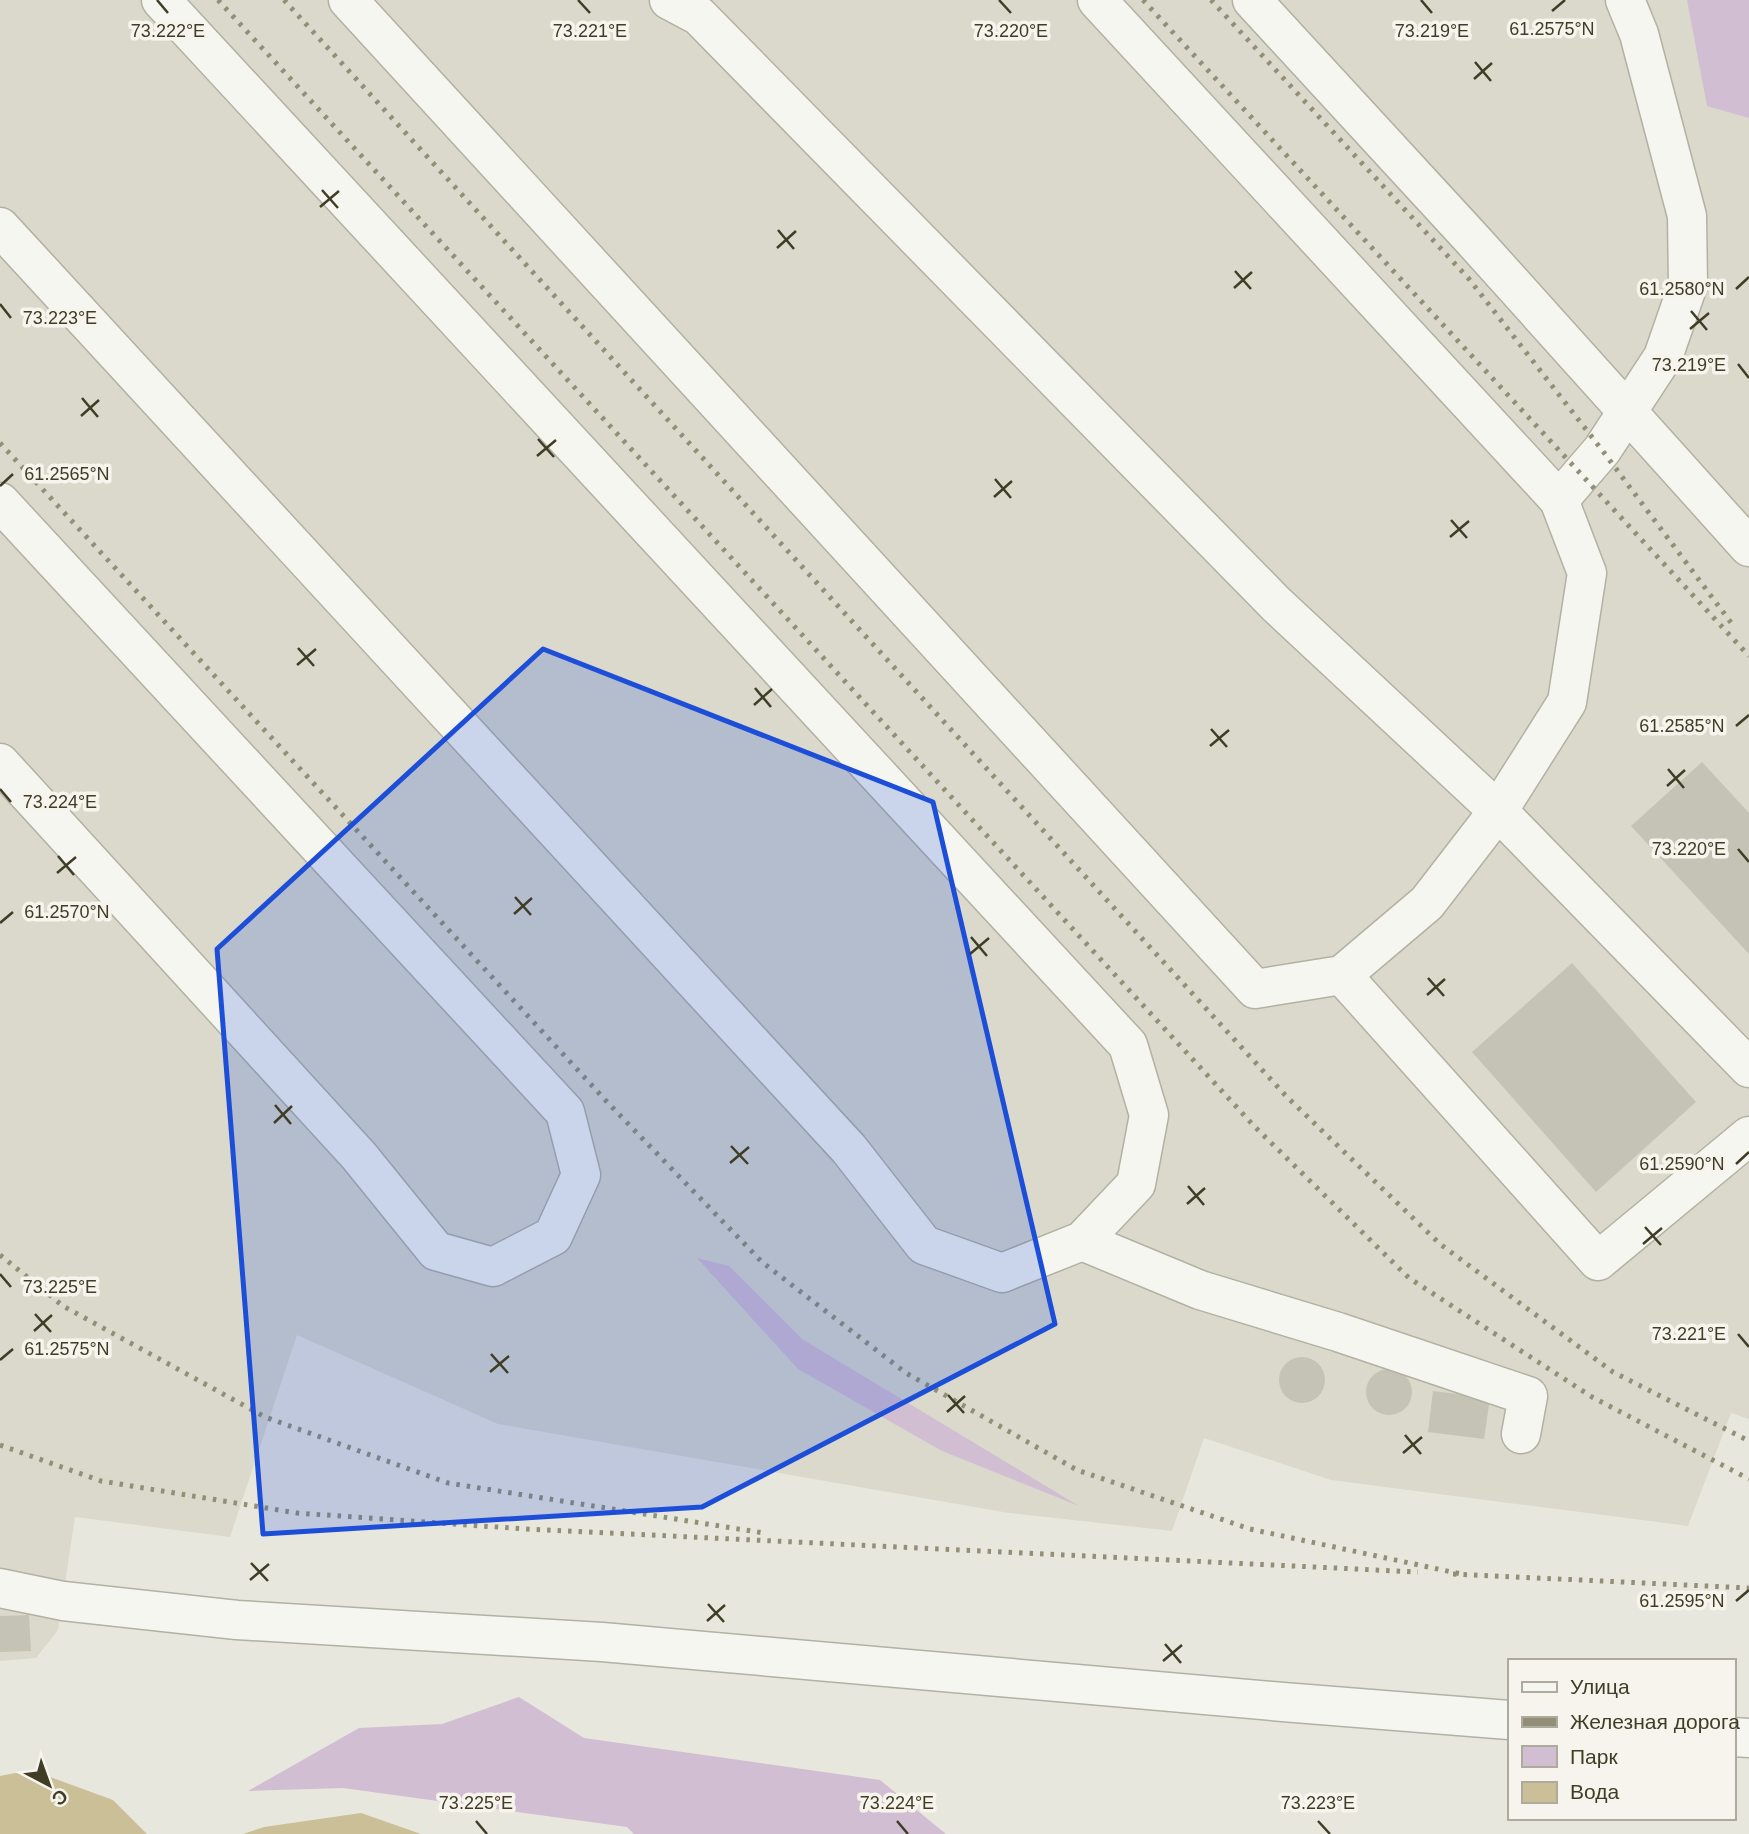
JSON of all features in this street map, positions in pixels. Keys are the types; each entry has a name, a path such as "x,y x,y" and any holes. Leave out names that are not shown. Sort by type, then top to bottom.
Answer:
{"street":[{"path":"0,227 849,1149 924,1245 1002,1273 1082,1241 1136,1184 1149,1115 1128,1045 162,0"},
{"path":"348,0 1255,989 1342,975 1427,903 1498,811 1567,702 1587,573 1559,500 1097,0"},
{"path":"1252,0 1473,240 1749,547"},
{"path":"1559,500 1602,450 1663,357 1688,285 1687,216 1639,34 1625,0"},
{"path":"688,5 1276,604 1498,811 1749,1069"},
{"path":"0,502 565,1112 581,1175 553,1236 494,1266 436,1251 359,1156 0,763"},
{"path":"1342,975 1598,1261 1749,1136"},
{"path":"1082,1241 1200,1290 1338,1332 1528,1396 1521,1434"},
{"path":"2,1589 63,1601 237,1620 601,1642 1508,1720"}],"highlighted area":[{"path":"543,649 933,802 1055,1324 702,1507 263,1534 217,949"}],"shaded area":[{"path":"0,0 1749,0 1749,1419 1731,1413 1688,1526 1331,1480 1204,1438 1172,1531 1009,1513 498,1424 297,1335 230,1537 75,1517 58,1630 36,1658 0,1661"}],"green space":[{"path":"1687,0 1749,0 1749,118 1707,106"},
{"path":"697,1258 729,1266 802,1339 1079,1506 942,1451 798,1369"},
{"path":"519,1697 584,1738 880,1780 946,1834 634,1834 627,1827 343,1788 248,1791 359,1728 442,1724"}],"water":[{"path":"31,1770 113,1800 147,1834 0,1834 0,1776"},
{"path":"361,1813 421,1834 243,1834 264,1827"}],"building":[{"path":"1702,762 1749,813 1749,954 1631,826"},
{"path":"1572,963 1696,1102 1596,1192 1472,1052"},
{"path":"1302,1357 1318,1364 1325,1380 1318,1396 1302,1403 1286,1396 1279,1380 1286,1364"},
{"path":"1389,1369 1405,1376 1412,1392 1405,1408 1389,1415 1373,1408 1366,1392 1373,1376"},
{"path":"1433,1391 1490,1398 1484,1439 1428,1432"},
{"path":"29,1615 31,1651 0,1652 0,1616"}],"railway":[{"path":"218,0 1255,1127 1409,1278 1592,1397 1749,1479"},
{"path":"284,0 1286,1096 1440,1244 1613,1372 1749,1441"},
{"path":"1143,0 1749,656"},
{"path":"1211,0 1469,279 1602,450 1735,628"},
{"path":"0,443 609,1104 762,1262 906,1373 1077,1470 1250,1529 1461,1574"},
{"path":"0,1255 63,1306 265,1417 448,1483 764,1533"},
{"path":"0,1445 101,1481 297,1513 525,1529 1418,1572"},
{"path":"1453,1574 1749,1588"}]}
